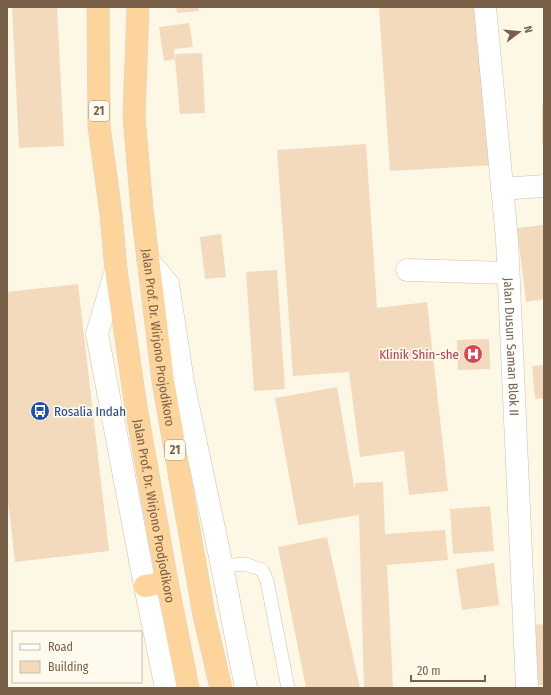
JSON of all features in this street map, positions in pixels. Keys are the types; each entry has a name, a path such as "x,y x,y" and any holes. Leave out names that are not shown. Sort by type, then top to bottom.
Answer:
{"highway":[{"name":"21","path":"98,7 99,126 111,214"},
{"name":"Jalan Prof. Dr. Wirjono Projodikoro","path":"138,7 134,116 148,260 163,382 204,615 220,688"},
{"path":"111,214 142,210"},
{"name":"Jalan Prof. Dr. Wirjono Prodjodikoro","path":"111,214 116,270 136,407 167,582 188,688"},
{"path":"145,586 167,582"}],"street":[{"name":"Jalan Dusun Saman Blok II","path":"485,7 507,239 527,688"},
{"path":"502,189 544,186"},
{"path":"148,260 168,284 183,382 246,688"},
{"path":"116,270 98,334 145,586 166,688"},
{"path":"407,270 508,273"}],"lane":[{"path":"222,566 245,564 262,570 267,581 288,688"}],"building":[{"path":"12,7 57,7 64,146 19,148"},
{"path":"176,7 198,7 199,11 177,13"},
{"path":"379,7 481,7 495,165 390,171"},
{"path":"189,23 193,47 174,49 175,59 164,61 159,27"},
{"path":"202,53 205,113 180,114 175,59 176,54"},
{"path":"542,104 544,104 544,142 542,143"},
{"path":"366,144 377,308 427,302 448,491 409,495 404,451 360,457 349,372 293,376 277,150"},
{"path":"544,225 544,299 526,302 517,228"},
{"path":"221,234 226,277 205,279 200,237"},
{"path":"277,270 285,389 254,391 246,272"},
{"path":"78,284 109,551 15,562 7,492 7,292"},
{"name":"Klinik Shin-she","path":"489,339 490,369 458,370 457,340"},
{"path":"544,365 544,398 535,399 532,366"},
{"path":"337,387 355,492 355,483 383,482 385,534 445,530 448,560 387,565 393,688 364,688 359,515 298,525 275,398"},
{"path":"490,506 494,551 453,554 450,509"},
{"path":"327,537 360,688 306,688 278,547"},
{"path":"494,563 499,605 462,610 456,569"},
{"path":"544,624 544,685 533,686 529,625"}],"place":[{"name":"Klinik Shin-she","path":"473,354"},
{"name":"Rosalia Indah","path":"40,411"}]}
